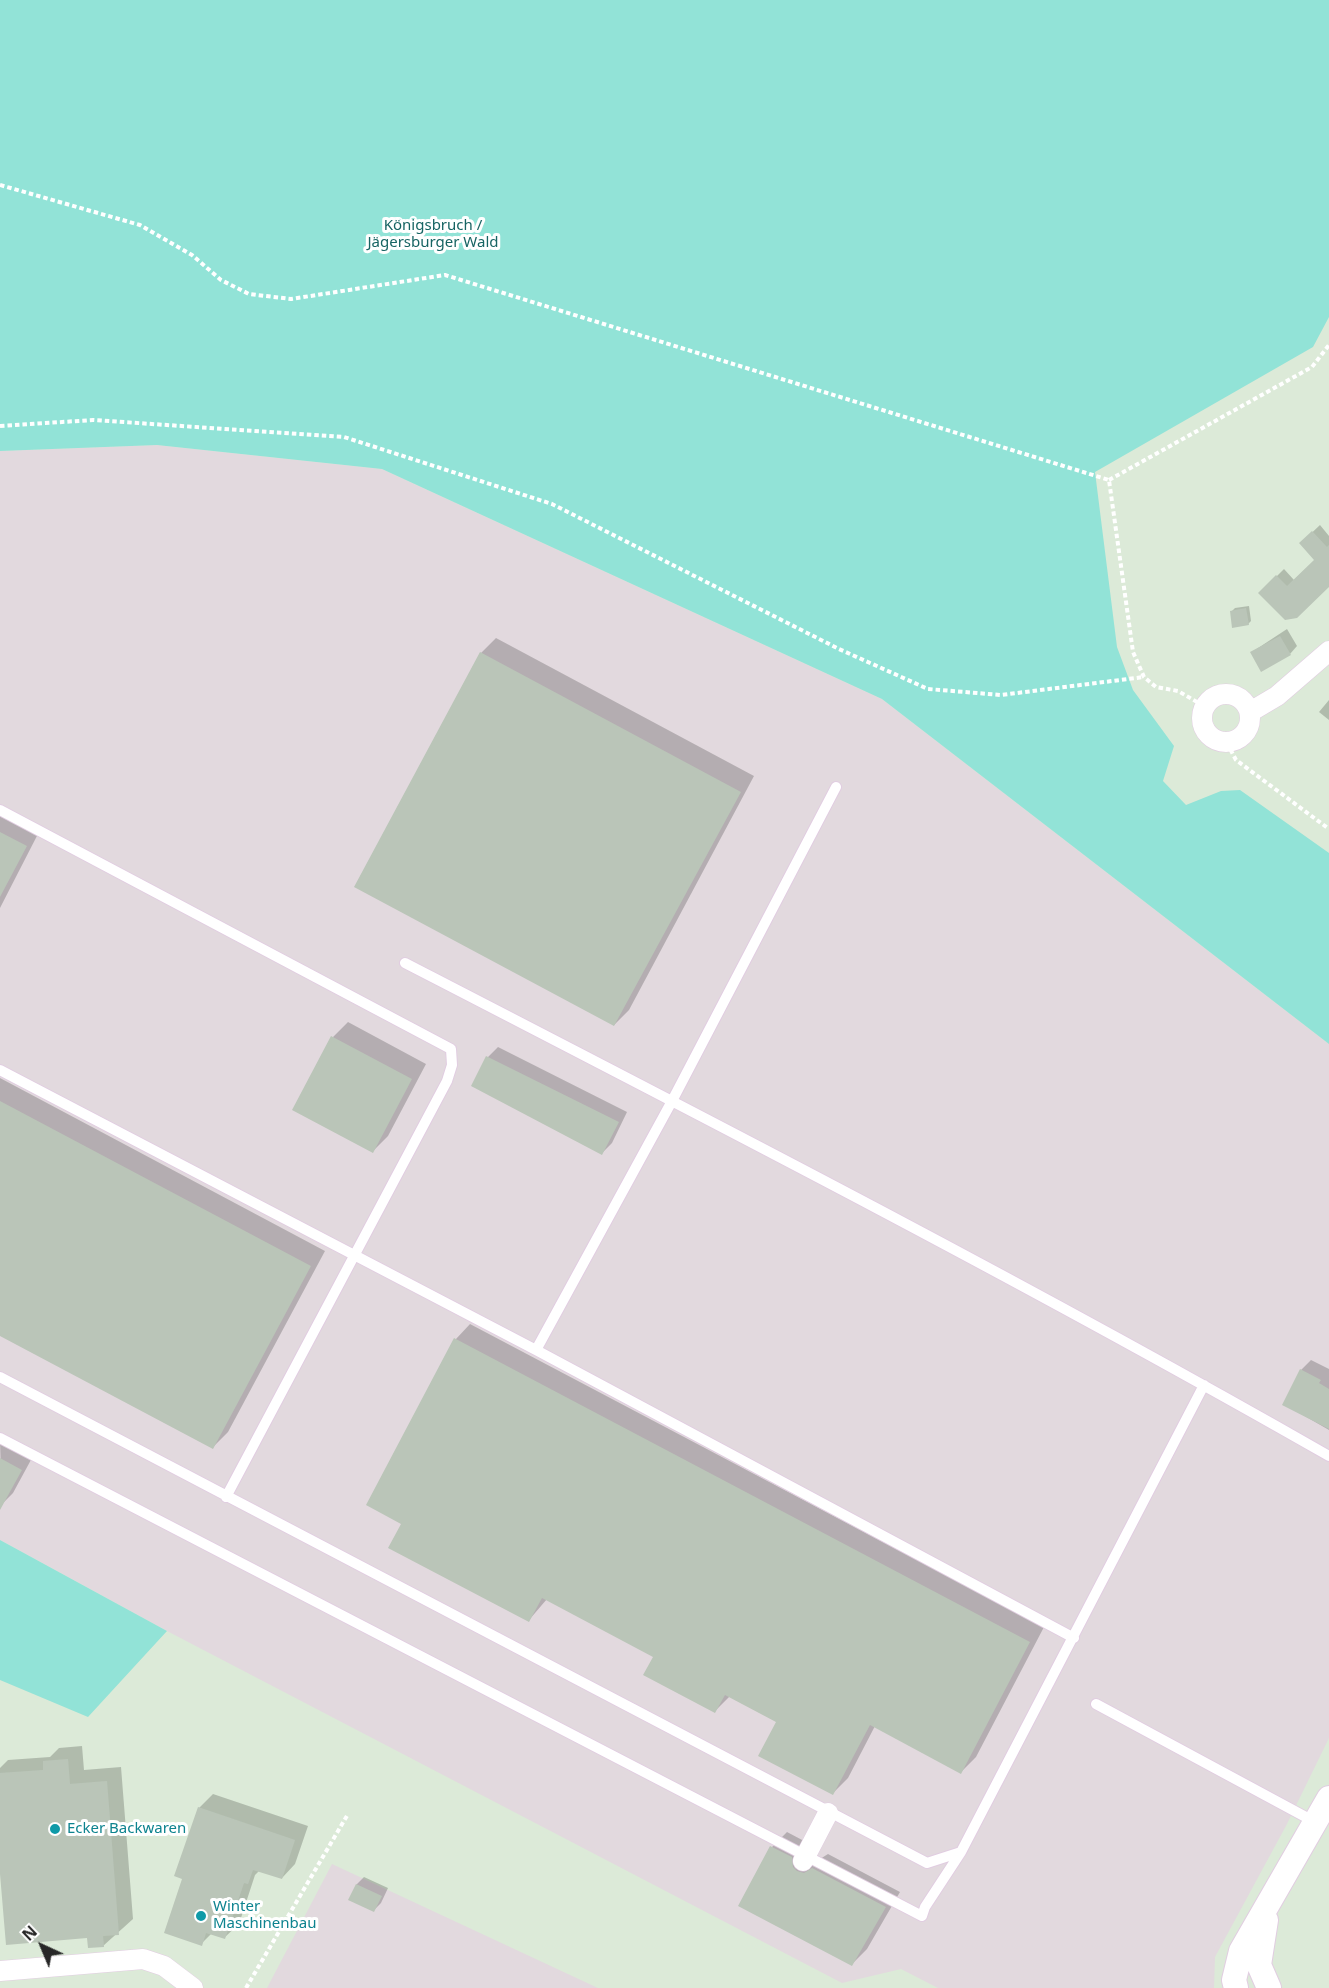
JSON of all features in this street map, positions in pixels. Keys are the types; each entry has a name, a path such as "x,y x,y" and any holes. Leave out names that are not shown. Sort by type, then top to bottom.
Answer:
{"street":[{"path":"1250,712 1277,696 1329,651"},
{"path":"1229,693 1238,697 1250,712 1250,723 1246,733 1238,740 1227,743 1217,741 1208,736 1203,727 1201,717 1204,706 1219,694 1229,693"},
{"path":"1236,1988 1234,1980 1241,1951 1329,1798"},
{"path":"804,1858 828,1813"},
{"path":"1269,1988 1259,1965 1261,1941 1271,1900"},
{"path":"0,1971 143,1959 164,1966 193,1988"}],"lane":[{"path":"536,1350 672,1101 836,787"},
{"path":"0,810 451,1049 452,1065 447,1082 226,1497"},
{"path":"405,963 672,1101 1204,1385 1329,1455"},
{"path":"0,1070 536,1350 1074,1638"},
{"path":"0,1377 927,1863 961,1852"},
{"path":"0,1438 804,1858 922,1916 925,1907 961,1852 1204,1385"},
{"path":"1096,1704 1315,1822"}],"path":[{"path":"0,185 140,225 192,255 221,280 249,294 291,299 445,275 1109,480 1312,367 1329,345"},
{"path":"0,426 93,420 344,437 552,504 839,649 928,689 1000,695 1144,677"},
{"path":"1109,480 1133,652 1144,677 1156,687 1178,691 1204,706"},
{"path":"1227,743 1236,760 1329,829"},
{"path":"246,1988 348,1814"}],"shaded area":[{"path":"157,445 382,469 882,699 1329,1044 1329,1738 1287,1824 1215,1957 1214,1988 938,1988 901,1969 842,1983 167,1631 0,1540 0,451"},
{"path":"332,1864 598,1988 267,1988"}],"green space":[{"name":"Königsbruch / Jägersburger Wald","path":"0,0 1329,0 1329,317 1313,347 1095,472 1117,647 1133,690 1174,746 1163,781 1186,805 1221,791 1240,790 1329,853 1329,1044 882,699 382,469 157,445 0,451"},
{"path":"0,1540 167,1631 88,1717 0,1680"}],"building":[{"path":"1312,531 1327,547 1329,545 1329,587 1297,618 1285,620 1258,593 1276,575 1287,586 1314,560 1299,543"},
{"path":"1246,608 1249,625 1232,628 1230,611"},
{"path":"1280,636 1291,655 1261,672 1250,652"},
{"path":"480,652 741,792 614,1026 354,887"},
{"path":"0,832 27,846 0,897"},
{"path":"331,1036 412,1079 373,1153 292,1110"},
{"path":"486,1056 619,1122 602,1155 471,1086"},
{"path":"0,1101 311,1266 213,1449 0,1336"},
{"path":"454,1338 1030,1642 961,1774 870,1725 833,1795 758,1756 776,1722 725,1695 715,1713 643,1675 653,1657 542,1598 529,1622 388,1548 401,1524 366,1505"},
{"path":"1300,1369 1321,1380 1319,1383 1329,1389 1329,1429 1282,1405"},
{"path":"0,1458 22,1470 0,1510"},
{"name":"Ecker Backwaren","path":"68,1759 70,1784 107,1781 119,1935 103,1936 104,1947 88,1948 87,1938 6,1945 0,1874 0,1773 43,1770 43,1761"},
{"path":"198,1807 295,1840 282,1879 253,1870 248,1884 244,1883 225,1939 206,1933 202,1946 164,1933 182,1879 174,1876"},
{"path":"770,1846 792,1857 793,1867 797,1871 804,1873 812,1868 886,1907 852,1966 738,1906"},
{"path":"356,1884 382,1896 374,1912 348,1900"}],"place":[{"name":"Ecker Backwaren","path":"55,1829"},
{"name":"Winter Maschinenbau","path":"201,1916"}]}
